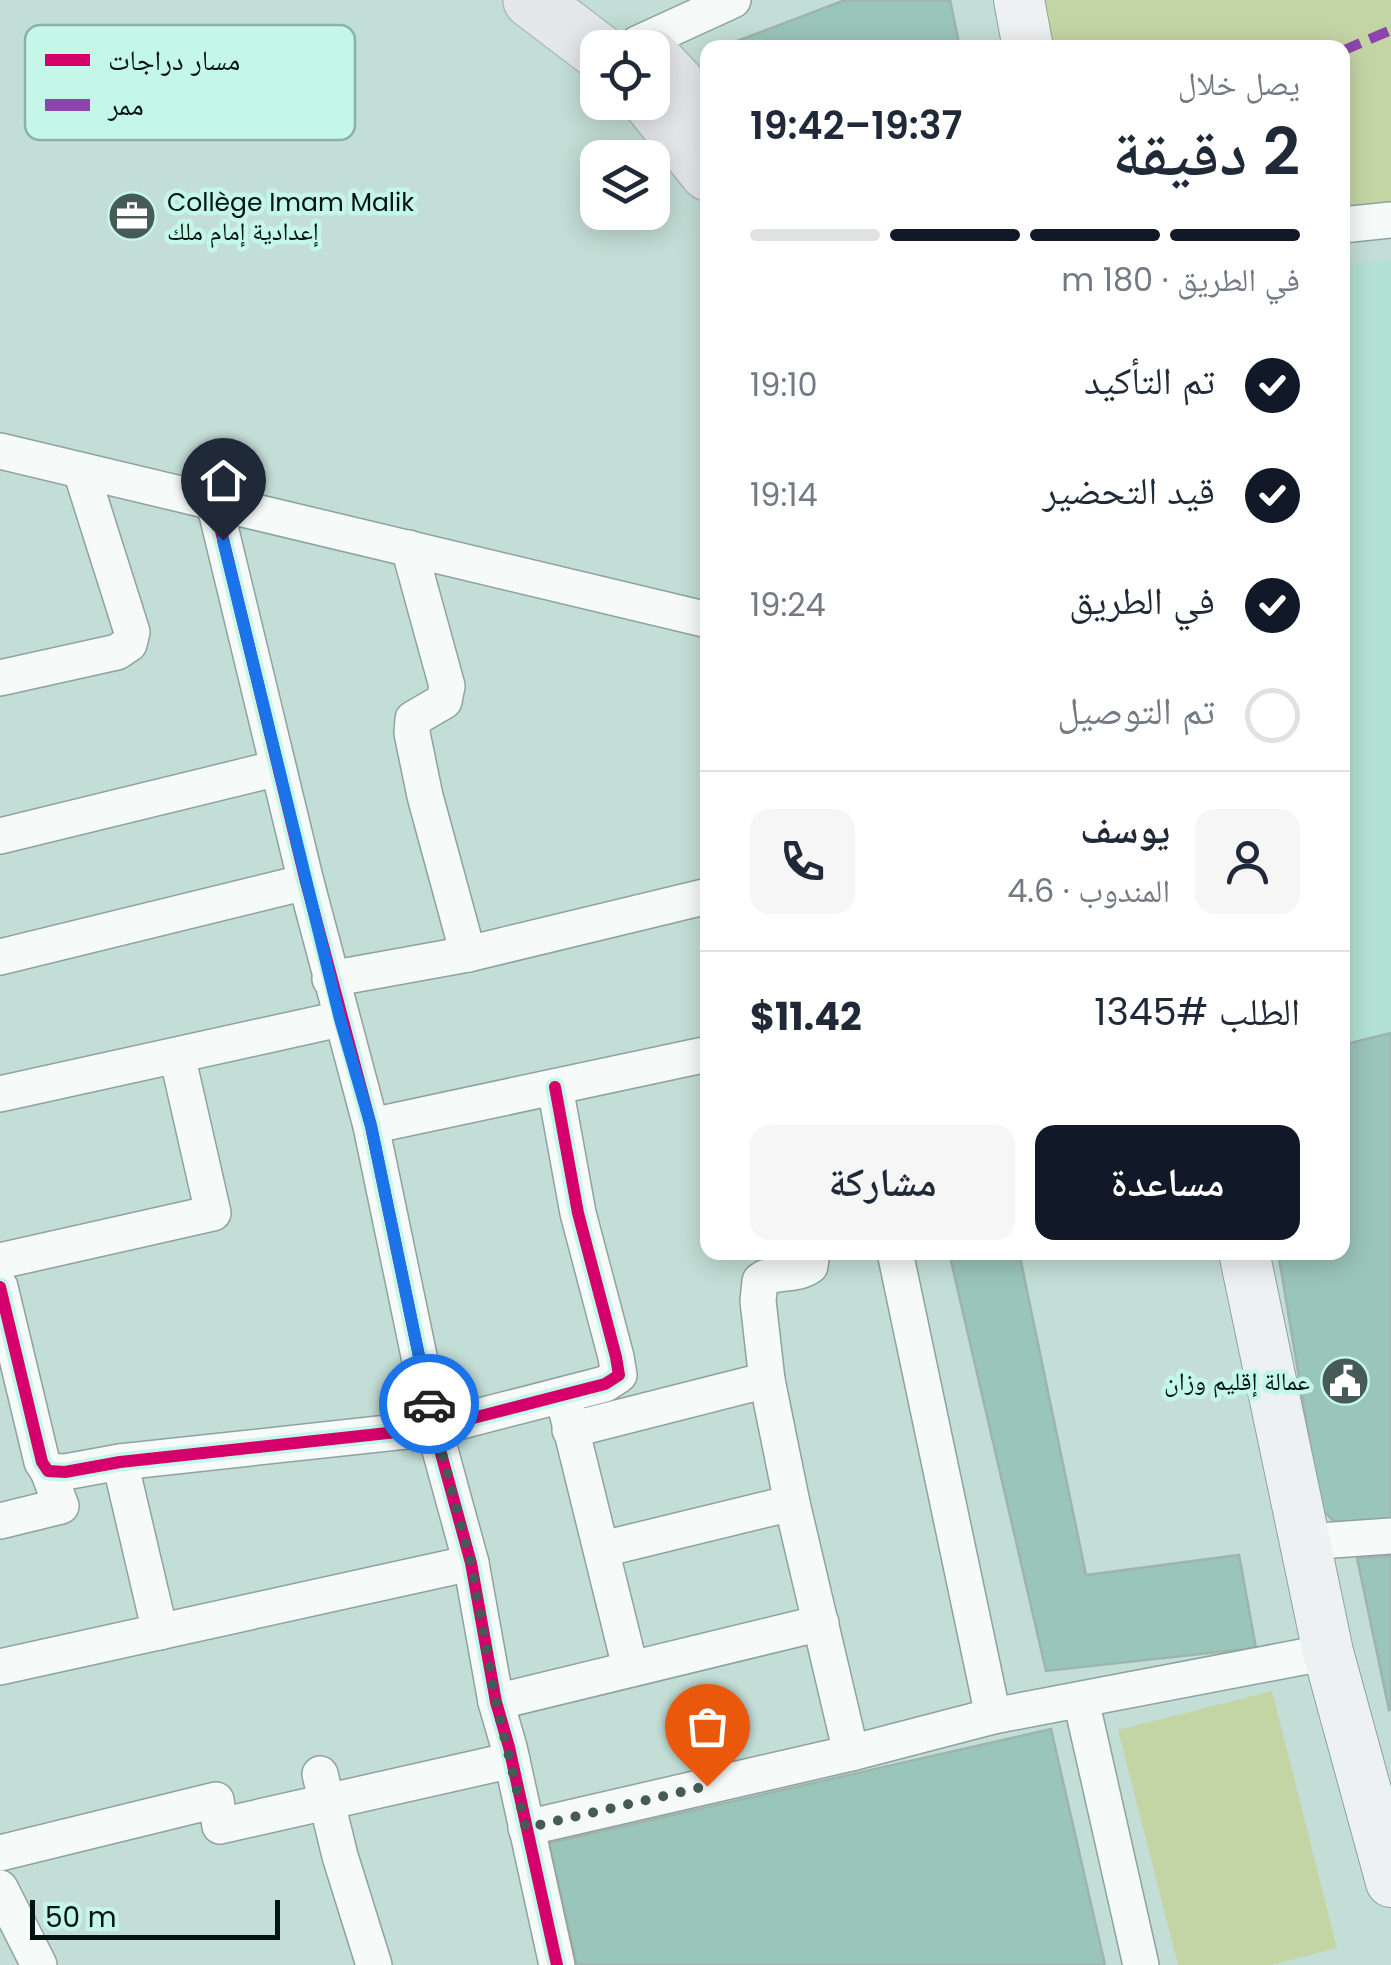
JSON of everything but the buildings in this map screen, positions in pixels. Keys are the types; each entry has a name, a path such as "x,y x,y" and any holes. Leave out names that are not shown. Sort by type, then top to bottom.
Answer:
{"main road":[{"path":"531,0 592,30"},
{"path":"583,0 612,30"},
{"path":"991,0 998,40"},
{"path":"1019,0 1026,40"},
{"path":"670,84 700,111"},
{"path":"666,120 700,162"},
{"path":"1246,1260 1328,1652 1391,1882"}],"street":[{"path":"670,31 733,0"},
{"path":"1350,224 1391,220"},
{"path":"0,451 700,618"},
{"path":"0,678 117,652 128,644 132,632 81,471"},
{"path":"214,502 340,1019 371,1126 434,1428 471,1563 496,1702 558,1965"},
{"path":"409,548 441,655 448,694 444,701 416,716 412,732 425,796 468,954"},
{"path":"0,836 278,768"},
{"path":"0,957 306,882"},
{"path":"330,979 468,954 700,898"},
{"path":"0,1094 340,1019"},
{"path":"0,1261 214,1213 177,1056"},
{"path":"371,1126 700,1056"},
{"path":"48,1471 434,1428 605,1384 619,1375 578,1213 555,1087"},
{"path":"811,1260 804,1270 766,1276 760,1281 758,1301 767,1380 792,1503 851,1752"},
{"path":"897,1260 992,1716"},
{"path":"0,1287 5,1332 42,1462 61,1506 0,1521"},
{"path":"570,1430 767,1380"},
{"path":"563,1396 630,1667"},
{"path":"120,1462 160,1632"},
{"path":"603,1549 792,1503"},
{"path":"1305,1542 1391,1536"},
{"path":"0,1667 471,1563"},
{"path":"496,1702 821,1624"},
{"path":"526,1828 992,1716 1328,1652"},
{"path":"1081,1700 1140,1965"},
{"path":"0,1853 216,1800 220,1826 324,1787 512,1760"},
{"path":"324,1787 374,1965"},
{"path":"0,1888 38,1965"}],"shaded area":[{"path":"1008,0 1391,0 1391,234 1350,237 1350,40 1017,40"},
{"path":"1391,260 1391,1033 1350,1043 1350,263"},
{"path":"1272,1691 1337,1948 1271,1965 1178,1965 1118,1730"}],"marked path":[{"path":"1350,48 1391,30"}],"cycle path":[{"path":"214,502 306,882 371,1126 434,1428 471,1563 496,1702 557,1965"},
{"path":"0,1287 42,1462 48,1471 434,1428 605,1384 619,1375 616,1357 578,1213 555,1087"}],"way so far":[{"path":"429,1404 471,1563 496,1702 526,1828 707,1786"}],"place":[{"name":"Collège Imam Malik إعدادية إمام ملك","path":"132,216"},
{"name":"عمالة إقليم وزان","path":"1345,1381"}],"route":[{"path":"223,540 340,1019 371,1126 429,1404"}]}
